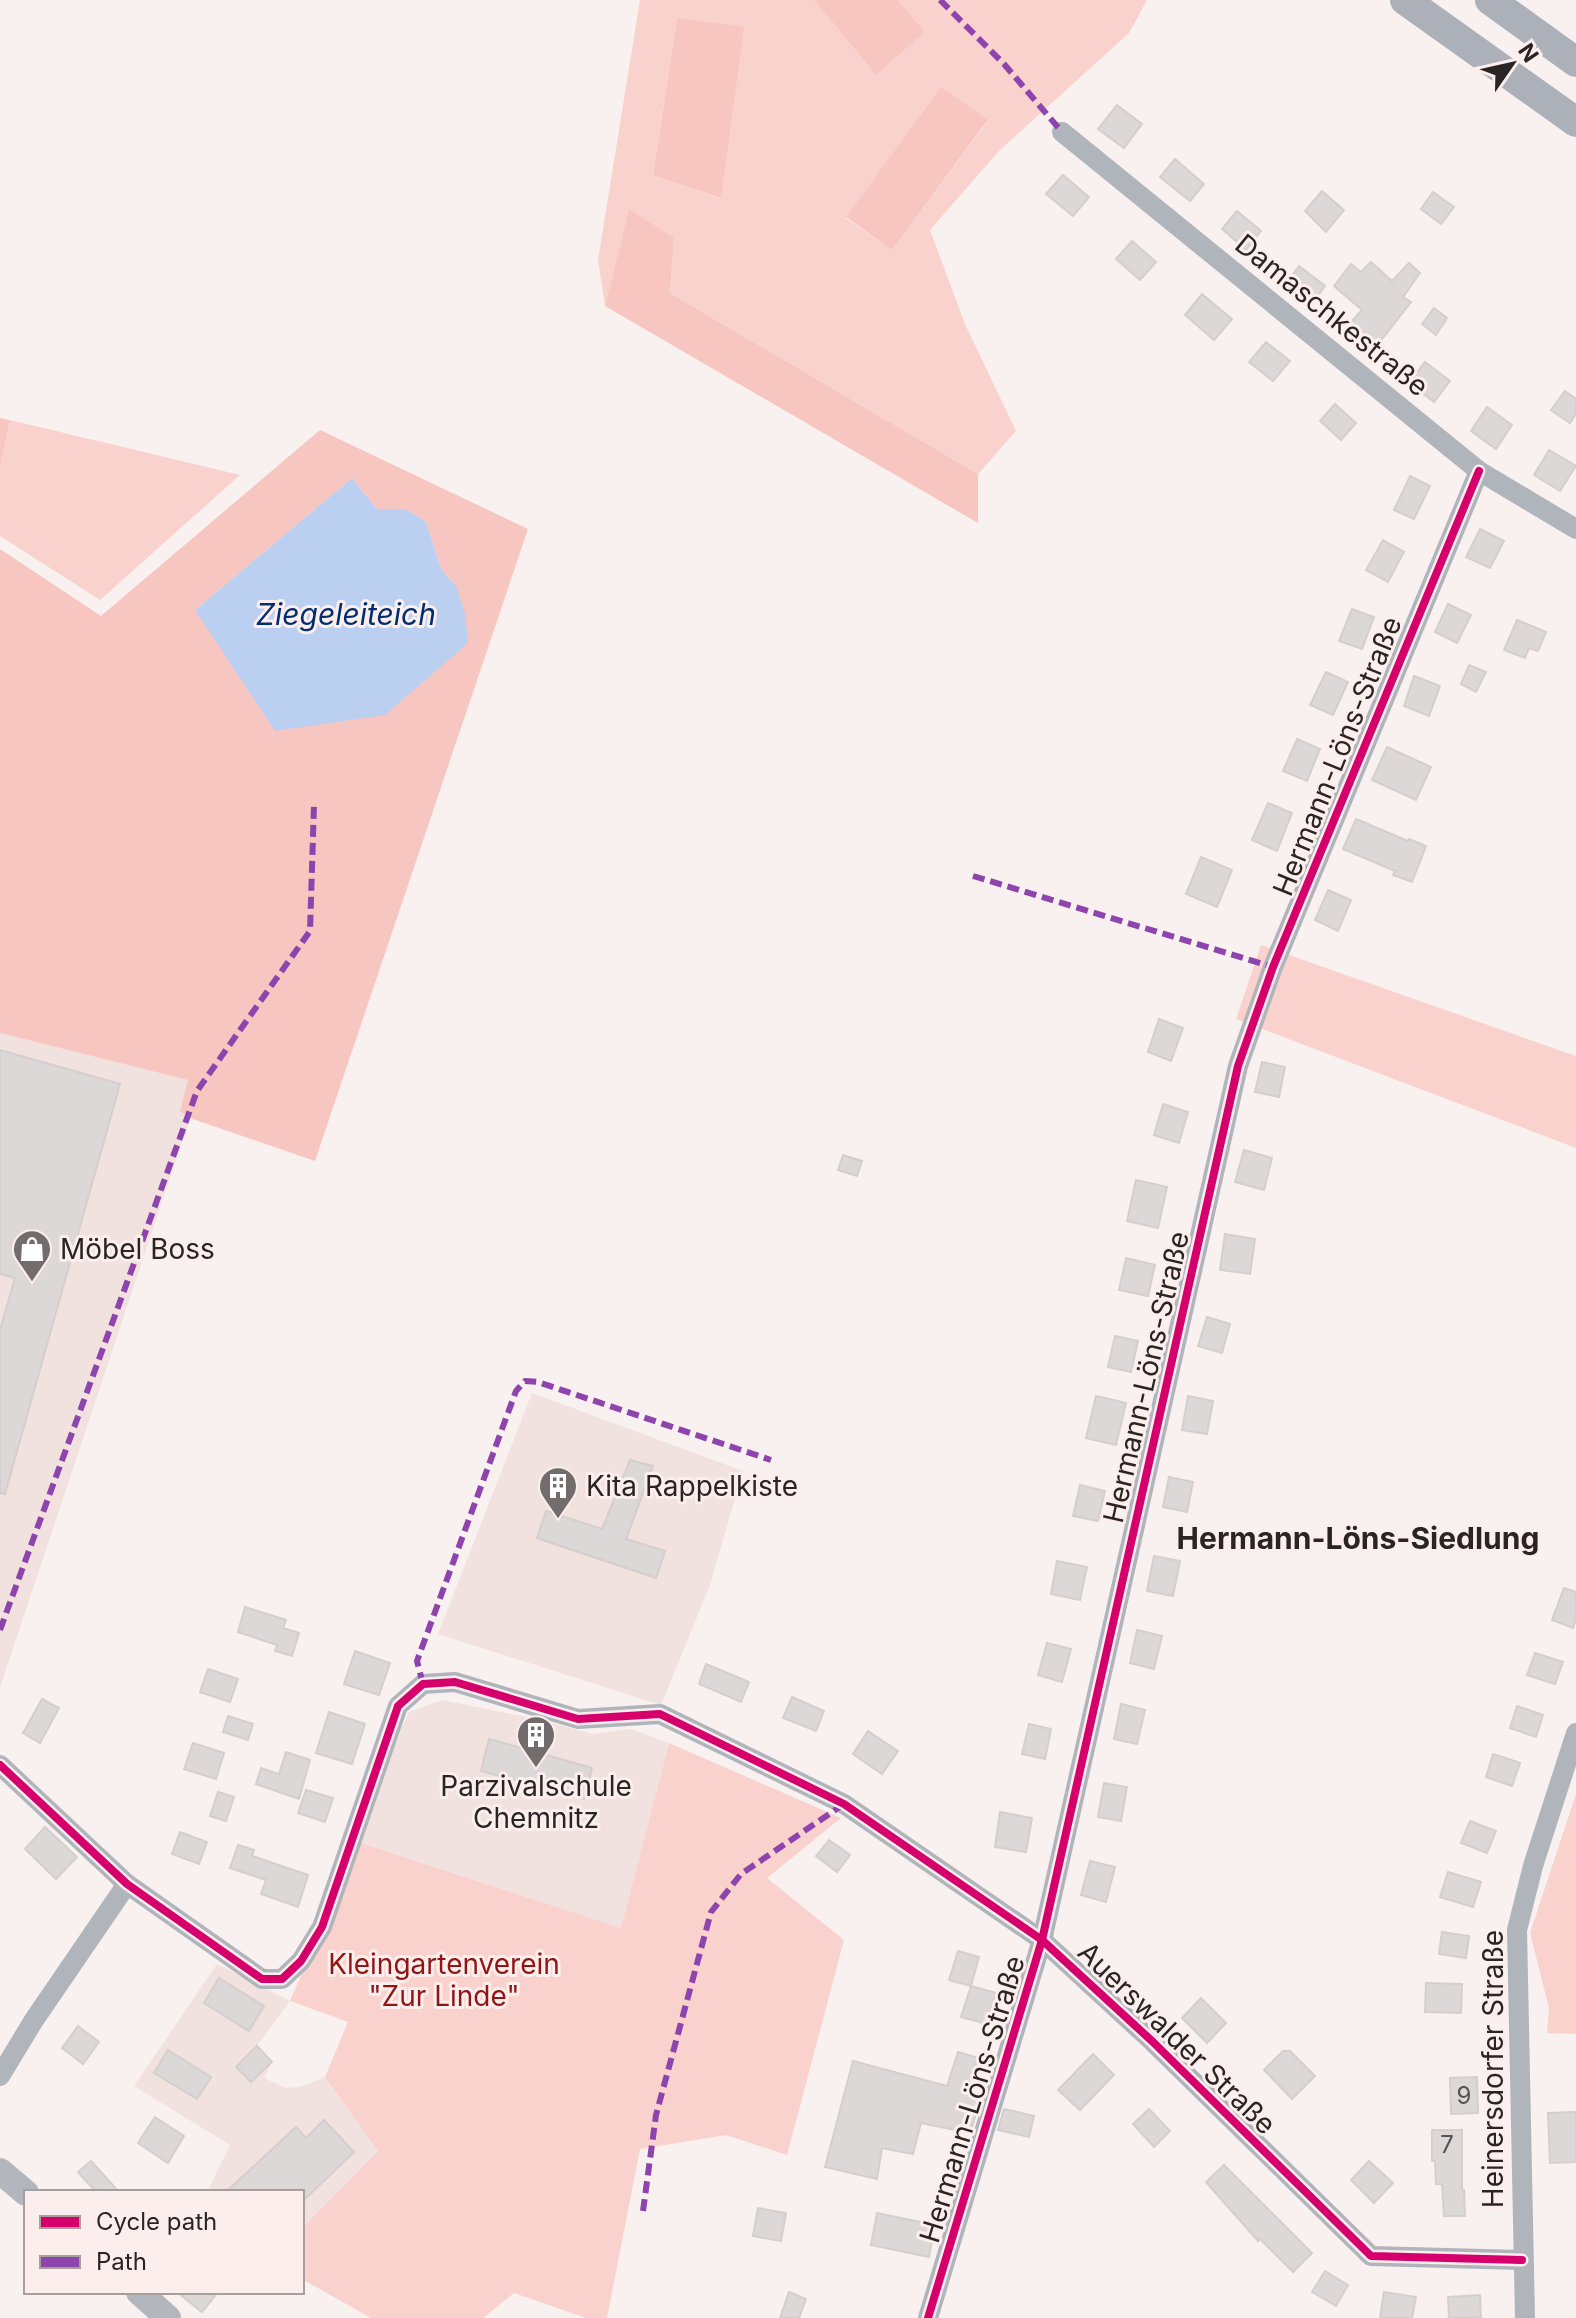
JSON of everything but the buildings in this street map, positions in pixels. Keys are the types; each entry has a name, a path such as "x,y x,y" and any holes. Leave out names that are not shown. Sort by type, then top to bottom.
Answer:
{"highway":[{"path":"1405,0 1576,122"},
{"path":"1490,0 1576,62"}],"main road":[{"path":"0,2171 24,2191"},
{"path":"141,2294 168,2318"}],"street":[{"name":"Damaschkestraße","path":"1062,132 1479,471 1576,529"},
{"name":"Hermann-Löns-Straße","path":"928,2318 1042,1940 1238,1066 1273,967 1479,471"},
{"name":"Auerswalder Straße","path":"0,1765 127,1884 262,1979 282,1979 301,1961 322,1927 398,1706 423,1684 455,1682 578,1719 660,1714 844,1804 1042,1940 1153,2042 1371,2256 1522,2260"},
{"name":"Heinersdorfer Straße","path":"1525,2318 1517,1930 1533,1866 1576,1733"},
{"path":"0,2076 34,2020 127,1884"}],"shaded area":[{"path":"814,0 898,0 925,32 876,75"},
{"path":"677,18 744,27 721,198 653,175"},
{"path":"941,87 988,120 892,250 846,217"},
{"path":"629,209 674,238 670,293 978,474 978,523 605,306"},
{"path":"0,418 10,420 0,468"},
{"path":"320,430 528,529 315,1161 190,1118 180,1111 188,1080 0,1033 0,549 101,616","holes":["352,478 377,509 406,509 426,522 441,569 456,586 195,610"]},
{"path":"0,1033 189,1080 180,1110 190,1118 0,1687"},
{"path":"532,1393 743,1471 710,1585 661,1705 438,1634"},
{"path":"442,1700 593,1734 631,1729 669,1743 621,1928 352,1840 409,1712"},
{"path":"217,1964 290,2001 257,2046 272,2062 264,2078 286,2088 300,2087 325,2077 378,2151 304,2226 304,2190 208,2190 230,2145 134,2086"}],"green space":[{"path":"640,0 814,0 876,75 925,32 898,0 1147,0 1129,33 999,151 930,230 965,324 1016,431 978,474 670,293 674,238 629,210 605,306 598,260","holes":["677,18 721,198 653,174","941,87 988,121 892,250 846,218"]},
{"path":"10,420 240,475 100,600 0,536 0,468"},
{"path":"1261,945 1576,1056 1576,1148 1236,1019"},
{"name":"Kleingartenverein \"Zur Linde\"","path":"669,1743 841,1818 767,1878 844,1940 787,2155 726,2135 640,2149 607,2318 586,2318 514,2293 483,2318 371,2318 304,2280 304,2226 378,2151 325,2077 348,2022 290,2001 322,1927 352,1840 621,1928"},
{"path":"1576,1794 1576,2034 1547,2033 1549,2008 1530,1933"}],"water":[{"name":"Ziegeleiteich","path":"352,478 377,509 406,509 426,522 441,569 456,586 465,613 468,643 385,715 275,731 195,610"}],"marked path":[{"path":"940,0 1004,64 1062,132"},
{"path":"0,1630 197,1091 310,931 314,805"},
{"path":"973,876 1273,967"},
{"path":"423,1684 417,1661 516,1391 525,1381 538,1382 771,1460"},
{"path":"643,2211 656,2115 711,1912 741,1874 844,1804"}],"cycle path":[{"path":"928,2318 1042,1940 1238,1066 1273,967 1479,471"},
{"path":"0,1765 127,1884 262,1979 282,1979 301,1961 322,1927 398,1706 423,1684 455,1682 578,1719 660,1714 844,1804 1042,1940 1153,2042 1371,2256 1522,2260"}],"place":[{"name":"Möbel Boss","path":"32,1283"},
{"name":"Kita Rappelkiste","path":"558,1520"},
{"name":"Parzivalschule Chemnitz","path":"536,1769"}],"district":[{"name":"Hermann-Löns-Siedlung","path":"1358,1539"}]}
